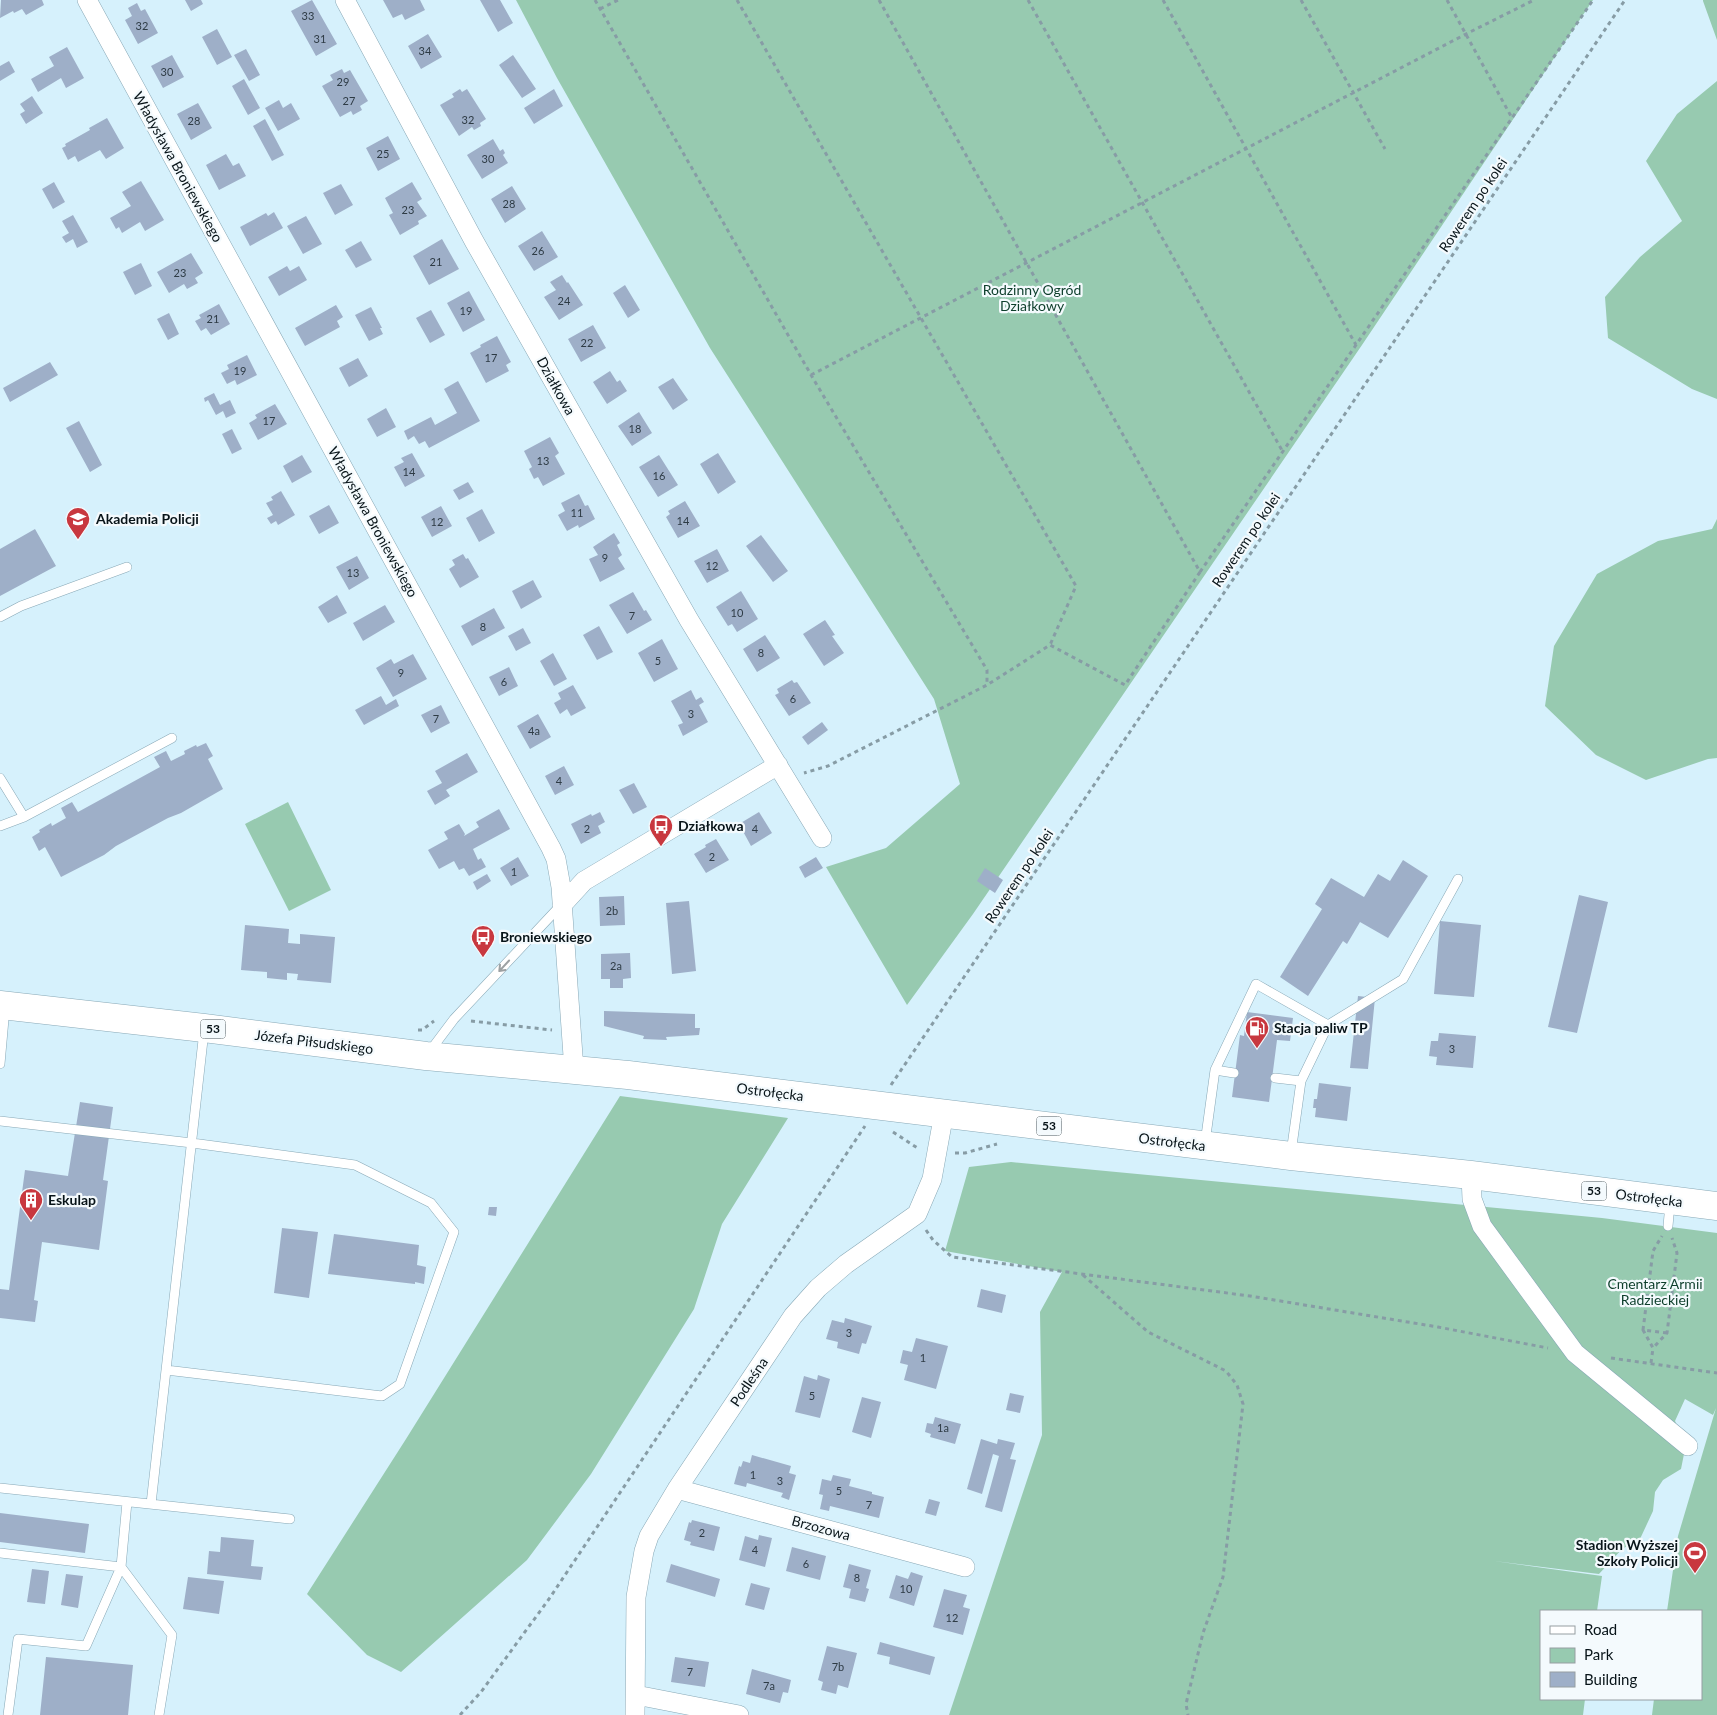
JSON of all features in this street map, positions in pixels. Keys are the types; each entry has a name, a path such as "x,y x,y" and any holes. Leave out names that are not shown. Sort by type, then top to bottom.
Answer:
{"main road":[{"name":"Józefa Piłsudskiego","path":"2,1005 426,1056 628,1075"},
{"name":"Ostrołęcka","path":"628,1075 1204,1146 1471,1175 1669,1213 1717,1206"}],"street":[{"name":"Władysława Broniewskiego","path":"87,0 551,848 556,859 559,875 574,1070"},
{"name":"Działkowa","path":"345,0 474,241 689,620 822,838"},
{"path":"562,905 584,881 782,771"},
{"path":"917,1214 932,1179 944,1113"},
{"path":"1471,1175 1472,1198 1482,1226 1575,1353 1688,1446"},
{"name":"Podleśna","path":"635,1715 636,1597 639,1574 649,1536 677,1489 793,1316 818,1288 846,1264 917,1214"},
{"name":"Brzozowa","path":"677,1489 965,1567"},
{"path":"636,1695 739,1715"}],"lane":[{"path":"0,617 21,606 127,567"},
{"path":"0,826 24,817 172,738"},
{"path":"0,778 24,817"},
{"path":"1291,1156 1301,1081 1328,1025 1402,979 1458,879"},
{"path":"426,1056 454,1019 562,905"},
{"path":"1204,1146 1215,1070 1256,984 1328,1025"},
{"path":"0,1064 2,1005"},
{"path":"151,1504 204,1028"},
{"path":"1215,1070 1234,1073"},
{"path":"1275,1078 1301,1081"},
{"path":"0,1121 355,1164 431,1204 454,1232 400,1384 382,1396 166,1370"},
{"path":"0,1488 290,1519"},
{"path":"8,1715 18,1639 86,1646 121,1567 127,1502"},
{"path":"0,1552 121,1567 172,1635 159,1715"}],"path":[{"path":"595,0 811,375 987,670 986,685"},
{"path":"600,9 618,0"},
{"path":"737,0 1076,586 1050,645 986,685 828,766 782,771"},
{"path":"879,0 1200,572"},
{"path":"1028,0 1283,452"},
{"path":"1163,0 1356,345"},
{"path":"1301,0 1385,149"},
{"path":"1447,0 1512,118"},
{"path":"811,375 1353,92 1534,0"},
{"path":"1050,645 1125,685 1200,572 1593,0"},
{"name":"Rowerem po kolei","path":"886,1093 1625,0"},
{"path":"460,1715 481,1692 549,1599 868,1121"},
{"path":"889,1130 918,1148 937,1152"},
{"path":"1651,1363 1652,1348 1643,1330 1653,1251 1669,1213"},
{"path":"1652,1348 1667,1333 1677,1253 1669,1213"},
{"path":"917,1214 933,1240 952,1257 1250,1296 1438,1327 1575,1353 1717,1373"},
{"path":"1083,1274 1148,1332 1226,1371 1238,1385 1243,1404 1223,1576 1203,1633 1186,1704 1188,1715"},
{"path":"1643,1330 1667,1333"}],"green space":[{"name":"Rodzinny Ogród Działkowy","path":"516,0 1593,0 1362,345 973,914 907,1005 826,867 886,848 960,784 934,699 710,348 557,78"},
{"path":"1717,0 1717,40 1703,1"},
{"path":"1717,81 1717,399 1692,389 1608,338 1605,297 1640,257 1682,221 1646,161 1677,114"},
{"path":"1717,519 1717,758 1708,759 1646,780 1596,755 1545,706 1554,646 1597,574 1658,541 1712,529"},
{"path":"288,802 331,890 289,911 245,824"},
{"path":"620,1096 788,1118 722,1224 694,1309 591,1474 527,1560 401,1672 367,1655 307,1594"},
{"name":"Cmentarz Armii Radzieckiej","path":"1011,1162 1602,1218 1717,1233 1717,1715 1652,1715 1654,1700 1702,1700 1702,1610 1667,1610 1678,1536 1716,1408 1713,1415 1685,1399 1675,1421 1686,1444 1681,1469 1663,1480 1655,1492 1653,1511 1640,1539 1622,1549 1599,1574 1494,1561 1602,1576 1597,1610 1540,1610 1540,1700 1585,1700 1583,1715 949,1715 1042,1435 1040,1312 1062,1272 945,1251 969,1167"}],"building":[{"path":"1,0 42,0 44,5 26,15 22,9 14,13 13,11 0,18"},
{"path":"185,0 201,0 203,4 191,11"},
{"path":"312,0 337,44 316,56 291,11"},
{"path":"383,0 420,0 425,10 405,20 402,14 393,18"},
{"path":"480,0 500,0 513,23 498,32"},
{"path":"137,3 141,11 145,9 158,33 138,44 125,20 132,16 128,8"},
{"path":"217,29 232,57 217,65 202,37"},
{"path":"428,34 442,57 421,69 408,46"},
{"path":"67,47 84,78 66,88 61,78 38,92 31,79 54,66 49,57"},
{"path":"246,49 260,75 249,81 234,55"},
{"path":"172,55 184,77 163,88 151,66"},
{"path":"513,55 536,89 522,98 499,65"},
{"path":"9,61 15,72 0,81 0,66"},
{"path":"342,69 344,73 350,70 368,101 360,106 362,110 353,115 351,111 340,117 322,86 333,80 330,75"},
{"path":"244,79 260,108 248,115 232,86"},
{"path":"460,89 462,92 467,89 486,119 480,123 481,126 474,130 472,127 459,136 440,105 454,97 452,94"},
{"path":"554,89 563,106 534,124 524,108"},
{"path":"32,96 43,113 26,124 20,114 25,111 20,104"},
{"path":"279,100 283,108 291,103 300,119 278,131 265,108"},
{"path":"198,103 212,128 191,140 177,114"},
{"path":"107,118 124,148 106,159 100,150 78,162 75,156 68,160 62,148 66,146 65,144"},
{"path":"265,119 284,155 272,161 253,126"},
{"path":"388,136 400,159 378,171 366,148"},
{"path":"493,139 500,151 503,149 505,153 503,155 508,163 482,179 467,155"},
{"path":"226,154 233,166 239,163 246,176 219,190 206,165"},
{"path":"141,181 164,220 145,231 140,222 122,233 119,227 116,229 110,218 131,206 122,192"},
{"path":"54,182 65,202 53,209 42,189"},
{"path":"412,182 422,199 417,202 427,216 418,221 419,224 400,235 389,215 393,213 385,198"},
{"path":"341,184 353,205 335,215 323,193"},
{"path":"512,186 526,209 505,223 491,199"},
{"path":"274,212 283,228 250,246 240,227 266,213 268,216"},
{"path":"73,215 88,242 77,248 73,239 66,243 62,237 69,233 62,221"},
{"path":"306,216 322,244 303,254 287,226"},
{"path":"542,231 558,257 534,271 518,246"},
{"path":"442,239 459,269 429,285 413,256"},
{"path":"361,241 372,260 356,268 345,250"},
{"path":"191,253 203,273 195,278 198,283 187,289 184,284 169,293 157,272"},
{"path":"141,263 152,286 135,295 123,272"},
{"path":"287,266 290,271 299,266 307,280 279,296 268,277"},
{"path":"562,275 583,305 559,320 544,297 556,290 550,282"},
{"path":"625,285 640,310 628,318 613,293"},
{"path":"469,291 485,320 463,332 447,303"},
{"path":"219,304 230,324 211,335 206,328 201,331 195,321 201,318 199,315"},
{"path":"336,305 343,317 337,321 340,327 305,346 295,328"},
{"path":"371,307 382,328 380,328 383,334 369,341 355,315"},
{"path":"431,310 445,335 430,343 416,318"},
{"path":"169,313 179,334 168,340 157,319"},
{"path":"593,325 606,348 581,362 568,339"},
{"path":"497,336 511,362 506,365 509,371 486,383 470,353"},
{"path":"247,355 257,375 237,385 235,380 227,384 221,373 229,369 227,365"},
{"path":"358,358 368,376 349,387 339,368"},
{"path":"50,362 58,375 10,402 3,388"},
{"path":"610,371 617,382 620,380 627,391 607,404 593,382"},
{"path":"673,378 688,400 673,410 658,387"},
{"path":"458,381 480,421 429,448 425,441 419,444 414,436 408,440 404,431 431,417 435,425 457,413 444,389"},
{"path":"214,393 220,405 230,400 236,413 226,418 223,411 216,415 208,400 205,402 204,398"},
{"path":"275,404 287,424 258,440 249,423 257,418 255,415"},
{"path":"386,408 396,427 377,437 367,419"},
{"path":"639,412 652,433 632,446 618,426"},
{"path":"79,421 102,465 90,472 66,428"},
{"path":"232,429 242,449 232,454 222,434"},
{"path":"550,437 559,453 555,456 565,474 543,486 538,477 534,479 529,469 532,467 524,451"},
{"path":"412,453 425,476 405,487 394,467 404,462 401,458"},
{"path":"718,453 736,482 718,494 700,464"},
{"path":"302,455 312,472 292,483 283,466"},
{"path":"659,455 678,485 658,497 639,467"},
{"path":"468,482 474,492 459,500 453,490"},
{"path":"281,491 295,515 278,525 276,521 271,524 267,518 273,515 266,503 273,500 271,497"},
{"path":"579,494 585,506 588,505 595,519 579,528 578,525 567,531 558,515 565,511 561,503"},
{"path":"685,501 700,526 678,538 666,517 670,514 668,511"},
{"path":"329,505 339,523 319,534 309,516"},
{"path":"441,506 452,526 432,537 421,517"},
{"path":"482,509 495,533 479,542 466,518"},
{"path":"35,529 56,566 0,596 0,549"},
{"path":"614,533 620,543 617,545 622,555 618,558 625,569 600,582 589,559 598,555 593,547"},
{"path":"761,535 788,571 773,582 746,546"},
{"path":"717,549 729,571 707,583 694,561"},
{"path":"463,554 466,559 468,558 479,577 460,588 449,569 455,565 452,560"},
{"path":"357,556 369,578 349,590 336,567"},
{"path":"533,580 542,597 521,609 512,591"},
{"path":"741,591 758,619 737,632 732,624 728,626 716,607"},
{"path":"633,592 644,611 646,610 652,620 627,634 609,605"},
{"path":"337,595 347,613 328,623 318,607"},
{"path":"385,605 395,622 363,641 353,623"},
{"path":"494,608 505,628 472,646 461,626"},
{"path":"825,620 835,635 832,636 844,653 824,666 803,634"},
{"path":"599,626 613,652 597,660 583,635"},
{"path":"523,628 531,643 516,651 508,636"},
{"path":"765,635 780,658 757,672 743,649"},
{"path":"662,639 678,669 654,682 638,653"},
{"path":"553,653 567,679 554,686 540,661"},
{"path":"413,654 427,679 393,697 376,668 391,659 394,664"},
{"path":"509,667 518,686 499,696 489,677"},
{"path":"792,680 794,683 797,682 811,703 789,716 775,695 779,693 777,689"},
{"path":"573,685 586,708 571,716 567,709 560,714 554,703 561,699 558,693"},
{"path":"691,690 696,700 701,697 704,702 699,705 708,722 683,736 678,725 683,723 671,701"},
{"path":"381,696 386,705 396,699 399,706 364,725 355,710"},
{"path":"441,705 450,723 431,733 421,715"},
{"path":"538,714 551,737 530,749 517,726"},
{"path":"822,722 828,730 808,745 802,737"},
{"path":"206,743 213,756 208,759 223,789 61,877 45,847 39,851 32,837 51,823 52,826 66,818 61,808 72,802 78,812 160,767 154,757 166,751 171,761 185,754 184,751 196,745 197,747"},
{"path":"467,753 478,772 446,790 450,796 435,805 427,791 442,783 435,771"},
{"path":"564,766 574,785 555,795 545,776"},
{"path":"634,783 647,807 633,814 619,790"},
{"path":"499,809 510,829 473,849 478,860 481,858 486,867 469,876 464,868 459,870 454,861 439,869 428,850 448,839 444,832 459,824 465,834 464,836 479,827 476,822"},
{"path":"600,812 605,822 598,826 601,833 581,844 571,824 591,814 592,816"},
{"path":"759,812 772,833 751,846 739,824"},
{"path":"716,839 729,860 706,873 694,854"},
{"path":"518,857 529,876 511,886 500,868"},
{"path":"816,857 823,868 805,878 799,867"},
{"path":"1403,860 1428,876 1388,938 1360,922 1347,944 1343,941 1308,996 1280,977 1322,909 1315,904 1331,878 1364,897 1378,874 1390,881"},
{"path":"985,868 1003,880 995,893 977,881"},
{"path":"487,874 491,881 477,890 473,882"},
{"path":"1579,895 1608,902 1577,1033 1548,1027"},
{"path":"624,896 625,925 600,926 599,897"},
{"path":"689,901 696,971 672,974 666,903"},
{"path":"1440,921 1481,925 1474,997 1434,994"},
{"path":"245,925 289,929 288,943 300,944 300,934 335,937 331,983 297,980 298,974 287,973 287,980 267,978 267,972 241,970"},
{"path":"630,953 631,978 623,979 623,988 610,988 610,979 601,979 601,954"},
{"path":"1358,996 1375,998 1368,1069 1350,1068"},
{"path":"604,1011 695,1014 695,1028 700,1028 699,1035 666,1037 667,1040 643,1039 644,1036 604,1026"},
{"path":"1247,1012 1293,1018 1290,1041 1277,1040 1269,1102 1232,1097 1240,1035 1244,1036"},
{"path":"1439,1033 1476,1036 1473,1068 1436,1065 1437,1057 1429,1056 1431,1041 1438,1041"},
{"path":"1319,1083 1351,1087 1347,1121 1315,1117 1314,1099 1317,1099"},
{"path":"80,1102 113,1107 103,1180 108,1181 99,1250 42,1242 34,1300 38,1301 35,1322 0,1318 0,1289 9,1290 25,1170 68,1176"},
{"path":"489,1207 497,1207 496,1216 488,1215"},
{"path":"282,1228 318,1232 309,1298 274,1293"},
{"path":"334,1234 419,1245 417,1265 426,1267 424,1284 328,1274"},
{"path":"981,1289 1006,1295 1002,1313 977,1307"},
{"path":"845,1318 872,1326 866,1344 862,1343 859,1354 837,1348 838,1342 826,1339 832,1320 844,1323"},
{"path":"916,1338 948,1346 936,1389 904,1380 908,1365 900,1363 903,1350 912,1352"},
{"path":"818,1375 830,1379 820,1418 795,1412 804,1376 817,1380"},
{"path":"1010,1393 1024,1396 1020,1413 1006,1410"},
{"path":"862,1397 881,1402 871,1438 852,1432"},
{"path":"935,1417 961,1424 955,1444 930,1437 931,1434 925,1432 927,1423 933,1424"},
{"path":"981,1439 997,1444 998,1439 1015,1443 1010,1459 1016,1460 1002,1512 985,1507 999,1456 993,1454 982,1494 967,1489"},
{"path":"752,1455 791,1466 789,1473 796,1475 789,1500 781,1497 783,1493 747,1483 746,1487 734,1484 739,1466 741,1467 743,1461 750,1463"},
{"path":"833,1475 851,1479 849,1486 884,1497 879,1518 830,1506 829,1511 820,1509 823,1495 819,1494 822,1479 831,1481"},
{"path":"929,1499 940,1502 936,1516 925,1513"},
{"path":"0,1513 89,1524 85,1553 0,1542"},
{"path":"692,1520 720,1527 714,1551 690,1545 691,1542 684,1540 689,1522 691,1523"},
{"path":"759,1535 772,1538 765,1567 739,1560 745,1536 758,1540"},
{"path":"221,1537 254,1540 251,1566 263,1567 261,1580 207,1574 209,1551 220,1552"},
{"path":"792,1547 826,1556 820,1580 786,1571"},
{"path":"671,1564 720,1579 715,1597 666,1582"},
{"path":"849,1564 871,1570 866,1588 869,1589 865,1602 849,1598 851,1589 843,1587"},
{"path":"32,1569 49,1571 45,1604 27,1602"},
{"path":"911,1572 923,1576 914,1606 889,1598 896,1575 908,1579"},
{"path":"66,1574 83,1576 78,1608 61,1605"},
{"path":"188,1577 224,1581 219,1614 183,1609"},
{"path":"751,1583 770,1588 764,1610 745,1605"},
{"path":"944,1589 967,1595 963,1607 970,1609 963,1635 933,1627"},
{"path":"880,1642 935,1657 930,1675 889,1664 890,1657 877,1654"},
{"path":"827,1646 857,1653 848,1688 838,1685 836,1694 821,1690 823,1682 818,1680"},
{"path":"46,1657 133,1665 128,1715 40,1715"},
{"path":"675,1657 709,1662 705,1687 671,1682"},
{"path":"752,1669 791,1680 788,1693 783,1692 780,1703 746,1694"}],"place":[{"name":"Akademia Policji","path":"78,540"},
{"name":"Działkowa","path":"661,847"},
{"name":"Broniewskiego","path":"483,958"},
{"name":"Stacja paliw TP","path":"1257,1049"},
{"name":"Eskulap","path":"31,1221"},
{"name":"Stadion Wyższej Szkoły Policji","path":"1695,1574"}]}
